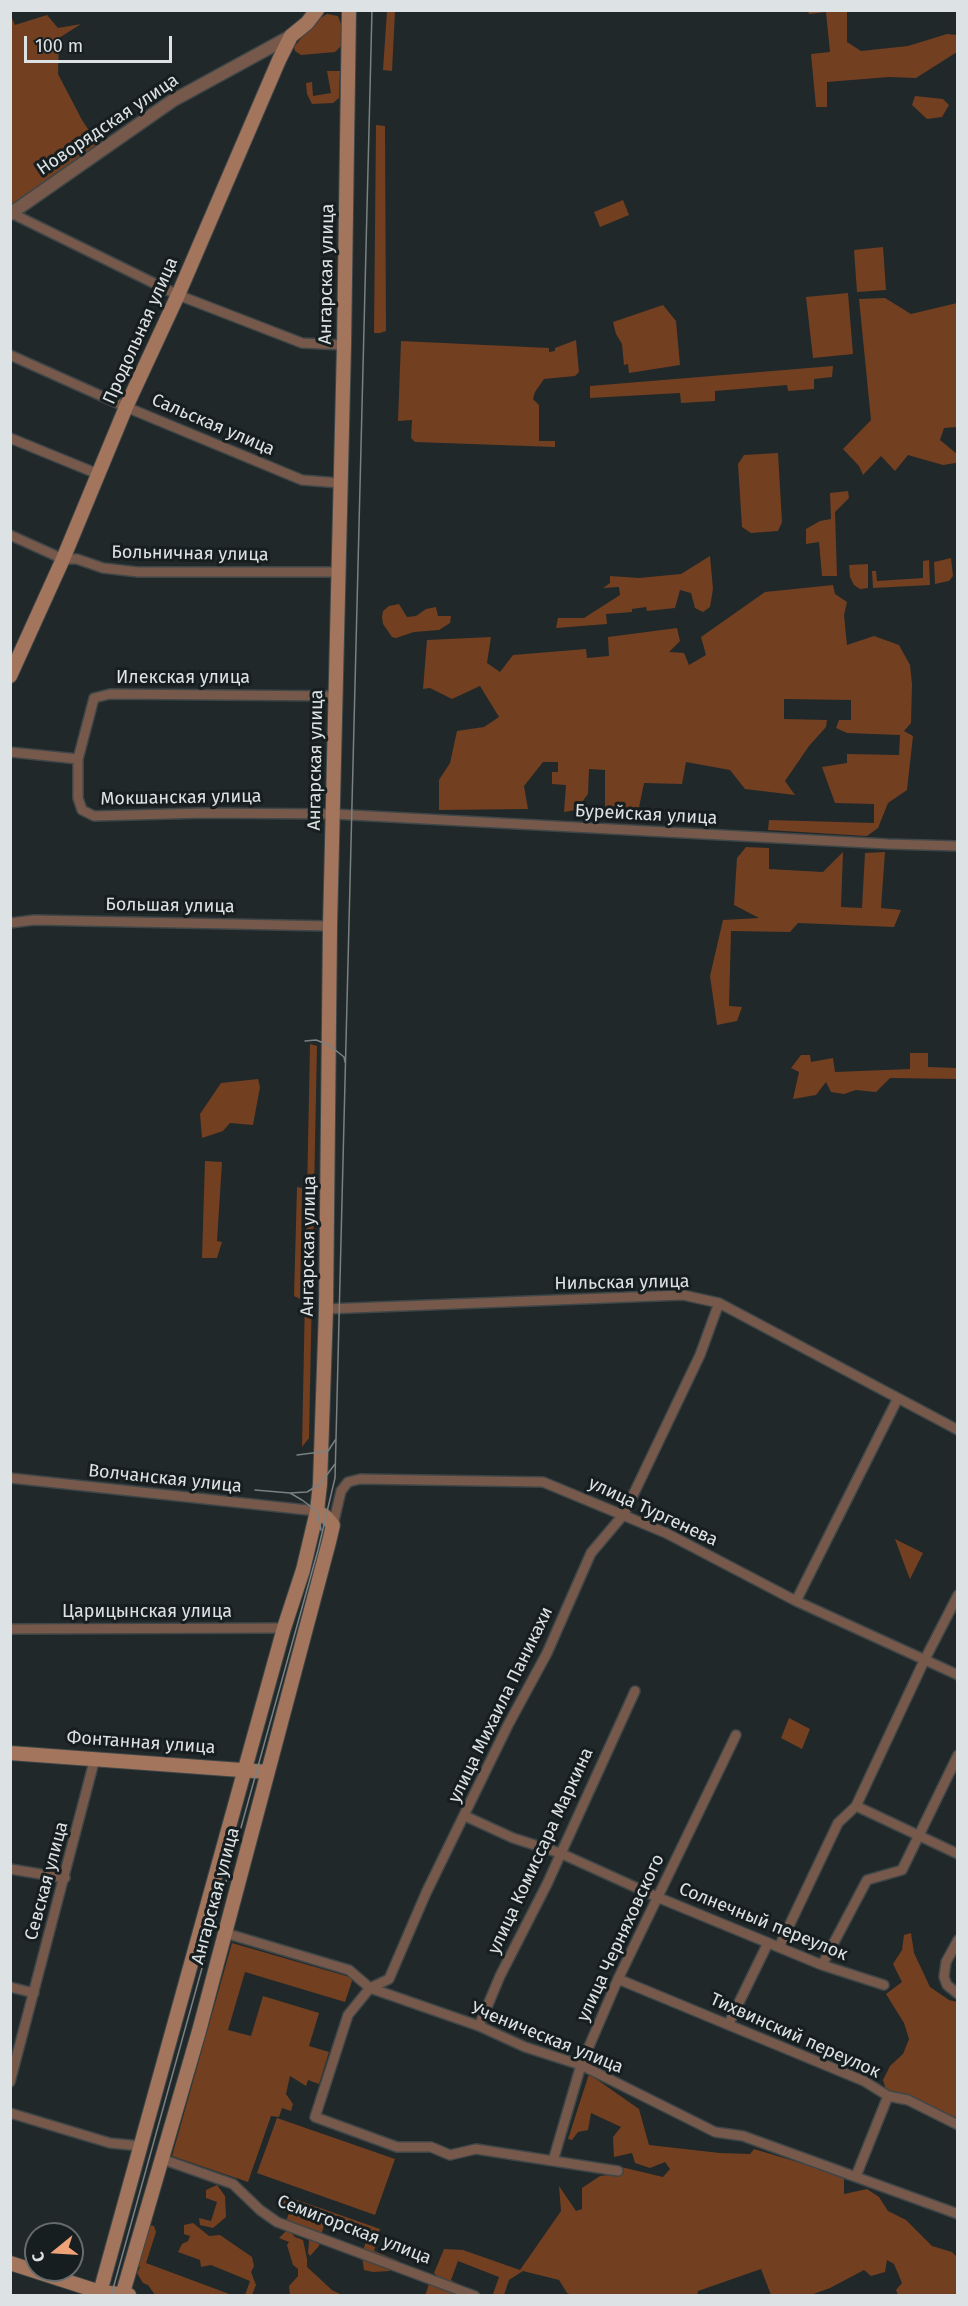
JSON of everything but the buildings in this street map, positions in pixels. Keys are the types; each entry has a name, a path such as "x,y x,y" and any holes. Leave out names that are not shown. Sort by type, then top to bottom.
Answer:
{"main road":[{"name":"Ангарская улица","path":"125,2295 268,1772 328,1517 320,1484 327,1309 330,926 344,345 349,10"},
{"name":"Продольная улица","path":"10,676 274,71 291,36 317,11"},
{"name":"Ангарская улица","path":"99,2294 284,1628 303,1570 328,1517"},
{"name":"Фонтанная улица","path":"10,1753 268,1772"},
{"path":"10,2264 99,2294 125,2295"}],"street":[{"name":"Новорядская улица","path":"11,214 172,101 291,36"},
{"path":"11,214 178,295 302,343 344,345"},
{"name":"Сальская улица","path":"10,355 126,407 302,480 340,483"},
{"path":"10,438 98,474"},
{"name":"Больничная улица","path":"10,535 63,559 77,560 103,568 138,572 338,572"},
{"name":"Илекская улица","path":"78,759 94,698 110,694 336,696"},
{"path":"10,752 78,759"},
{"name":"Мокшанская улица","path":"78,759 78,798 82,810 94,816 205,813 333,814"},
{"name":"Бурейская улица","path":"333,814 957,846"},
{"name":"Большая улица","path":"10,923 34,920 330,926"},
{"name":"Нильская улица","path":"327,1309 683,1296 719,1304 957,1430"},
{"name":"улица Михаила Паникахи","path":"553,2161 477,2149 450,2155 431,2147 398,2147 315,2117 348,2015 370,1988 389,1979 426,1893 508,1725 547,1653 591,1553 624,1514 700,1355 719,1304"},
{"path":"796,1601 898,1398"},
{"name":"Волчанская улица","path":"10,1478 328,1517"},
{"name":"улица Тургенева","path":"328,1517 348,1482 360,1479 543,1482 666,1533 796,1601 957,1675"},
{"path":"779,1947 838,1823 856,1806 957,1595"},
{"name":"Царицынская улица","path":"10,1629 284,1628"},
{"name":"улица Комиссара Маркина","path":"478,2026 635,1691"},
{"name":"улица Черняховского","path":"553,2161 581,2065 618,1979 735,1735"},
{"path":"822,1965 867,1880 902,1870 921,1835 957,1755"},
{"name":"Севская улица","path":"10,2082 95,1758"},
{"path":"856,1806 957,1854"},
{"name":"Солнечный переулок","path":"465,1816 513,1838 560,1853 657,1897 822,1965 884,1985"},
{"path":"10,1869 65,1878"},
{"name":"Ученическая улица","path":"225,1934 349,1970 370,1988 478,2026 525,2047 581,2065 715,2132 743,2136 957,2214"},
{"path":"957,1940 946,1962 944,1977 947,1985 957,1994"},
{"path":"729,2024 768,1942"},
{"name":"Тихвинский переулок","path":"618,1979 864,2081 888,2096 908,2100 957,2125"},
{"path":"10,1987 34,1993"},
{"path":"856,2176 888,2096"},
{"path":"10,2114 110,2143 140,2146"},
{"name":"Семигорская улица","path":"162,2159 233,2184 260,2210 277,2222 475,2295"},
{"path":"553,2161 618,2171"}],"shaded area":[{"path":"387,11 395,11 392,71 383,70"},
{"path":"808,11 847,11 847,42 861,51 908,46 947,34 957,35 957,52 916,78 889,77 827,82 827,107 816,107 811,54 830,52 826,12 809,14"},
{"path":"10,14 15,25 47,15 58,28 81,24 59,38 58,74 82,120 98,144 11,210"},
{"path":"327,14 338,16 341,24 341,46 335,52 301,55 295,51 294,47 315,21"},
{"path":"327,71 340,71 339,98 333,103 312,104 307,94 306,83 312,82 313,96 331,93"},
{"path":"915,96 943,99 949,105 942,117 927,119 912,105"},
{"path":"376,125 385,126 386,331 380,333 374,333"},
{"path":"623,200 629,215 600,227 594,212"},
{"path":"883,247 886,290 857,292 854,250"},
{"path":"848,293 853,354 813,358 806,297"},
{"path":"885,298 911,314 957,303 957,427 944,428 940,440 957,454 956,463 943,465 908,455 895,471 881,456 863,475 859,466 843,449 871,420 859,299"},
{"path":"663,305 676,321 680,365 629,373 628,364 624,365 622,344 613,322"},
{"path":"576,340 579,372 575,376 544,379 533,399 539,405 539,441 555,441 555,447 415,442 411,438 412,420 398,421 401,341 549,348 549,352"},
{"path":"833,366 832,377 814,379 814,389 788,391 787,385 715,391 715,401 681,403 680,393 590,398 590,386"},
{"path":"778,453 782,522 778,531 751,533 742,527 738,464 744,455"},
{"path":"848,491 849,498 835,512 837,576 822,576 819,542 806,544 806,529 820,521 831,519 830,493"},
{"path":"710,556 713,589 710,607 703,612 695,608 691,593 680,590 675,608 647,611 646,607 632,609 632,612 606,614 607,624 556,628 558,618 584,618 620,595 619,587 603,588 610,583 610,576 639,578 681,574"},
{"path":"951,558 953,576 949,581 935,584 934,562"},
{"path":"929,560 930,585 873,588 872,571 876,571 877,581 923,578 923,561"},
{"path":"868,564 868,588 860,589 854,585 850,577 849,565"},
{"path":"833,585 835,594 847,602 844,615 847,645 874,636 899,645 910,665 911,723 904,731 913,736 907,790 888,803 878,828 867,836 768,830 769,820 874,823 874,804 835,803 822,767 847,763 847,754 899,755 900,735 847,733 836,728 839,720 851,720 851,700 784,699 784,719 827,720 826,727 809,746 785,781 795,795 745,789 730,770 686,762 682,784 644,783 637,817 597,816 598,811 605,811 605,770 589,769 588,794 576,810 564,812 566,785 552,784 552,772 558,772 558,762 543,762 524,786 528,809 439,810 439,780 450,763 457,731 484,727 499,717 480,686 452,699 430,688 423,689 427,640 491,637 487,663 500,672 513,655 586,649 587,658 609,656 608,637 677,628 680,641 669,652 684,653 689,665 706,655 701,637 765,592"},
{"path":"399,604 407,617 416,616 426,609 436,607 438,616 451,616 450,623 439,630 392,637 383,624 383,611 389,606"},
{"path":"746,847 769,848 769,869 823,872 843,852 841,907 862,908 865,853 885,852 881,908 901,910 894,927 798,923 790,932 731,931 729,1006 742,1007 737,1021 717,1025 710,976 723,920 759,918 734,905 737,858"},
{"path":"310,1044 317,1046 309,1438 302,1447"},
{"path":"910,1053 928,1053 928,1067 957,1068 957,1079 890,1078 876,1092 856,1090 844,1094 831,1092 826,1082 816,1095 793,1099 799,1072 791,1068 801,1055 810,1055 811,1062 833,1058 835,1072 910,1069"},
{"path":"258,1079 260,1087 253,1125 230,1123 223,1131 202,1138 200,1114 221,1083"},
{"path":"205,1161 222,1162 217,1241 222,1242 217,1258 202,1258"},
{"path":"297,1187 302,1188 300,1299 294,1296"},
{"path":"895,1539 923,1553 910,1579 906,1569"},
{"path":"789,1718 810,1729 802,1749 781,1738"},
{"path":"911,1933 914,1953 930,1987 949,2000 957,2002 957,2125 888,2096 883,2080 890,2066 903,2054 909,2039 904,2023 886,1994 902,1982 893,1964 902,1950 904,1935"},
{"path":"232,1943 353,1978 345,2002 245,1972 228,2030 251,2036 263,1996 319,2013 309,2046 329,2052 319,2084 308,2080 306,2086 290,2076 286,2094 293,2104 291,2111 282,2108 279,2117 271,2116 248,2182 172,2156"},
{"path":"589,2074 639,2109 649,2145 720,2153 750,2154 754,2149 844,2176 844,2194 867,2189 879,2197 888,2211 906,2220 932,2246 952,2252 957,2257 957,2295 898,2295 896,2290 902,2283 894,2264 887,2260 885,2272 871,2276 864,2270 830,2288 808,2296 771,2295 761,2269 698,2291 697,2296 572,2295 567,2293 559,2280 523,2271 509,2280 504,2295 496,2295 493,2294 499,2277 458,2261 451,2280 464,2287 462,2295 425,2296 430,2281 439,2278 434,2273 444,2249 463,2250 520,2270 561,2211 559,2186 576,2211 582,2209 582,2188 600,2176 616,2174 621,2167 663,2177 670,2169 665,2162 650,2168 635,2163 632,2153 614,2157 613,2137 621,2127 591,2113 588,2130 578,2132 572,2140 568,2139"},
{"path":"277,2118 395,2159 375,2215 257,2173"},
{"path":"217,2185 225,2196 226,2217 213,2228 200,2225 199,2218 211,2221 217,2202 206,2198 206,2190"},
{"path":"283,2195 380,2229 374,2251 399,2261 399,2263 389,2271 364,2270 362,2256 353,2256 352,2251 363,2250 370,2231 330,2215 323,2228 319,2246 310,2256 309,2241 306,2236 285,2224 289,2213 282,2210"},
{"path":"193,2223 209,2236 220,2235 252,2257 254,2266 251,2272 256,2285 252,2295 245,2295 250,2281 211,2265 201,2267 200,2260 178,2252 190,2236 184,2234 184,2225"},
{"path":"145,2224 154,2226 156,2232 146,2263 232,2295 155,2295 137,2273 140,2267 134,2265"},
{"path":"288,2229 295,2237 303,2240 307,2267 332,2290 342,2295 290,2295 289,2286 298,2276 298,2269 293,2265 287,2245 289,2242 279,2238"}],"tram line":[{"path":"111,2296 318,1550 335,1478 372,10"},
{"path":"305,1041 316,1040 329,1045 344,1057 345,1062"},
{"path":"297,1455 328,1451 336,1439"},
{"path":"290,1493 307,1492 320,1484 335,1464"},
{"path":"255,1490 290,1493 302,1500 317,1511 321,1530"}]}
